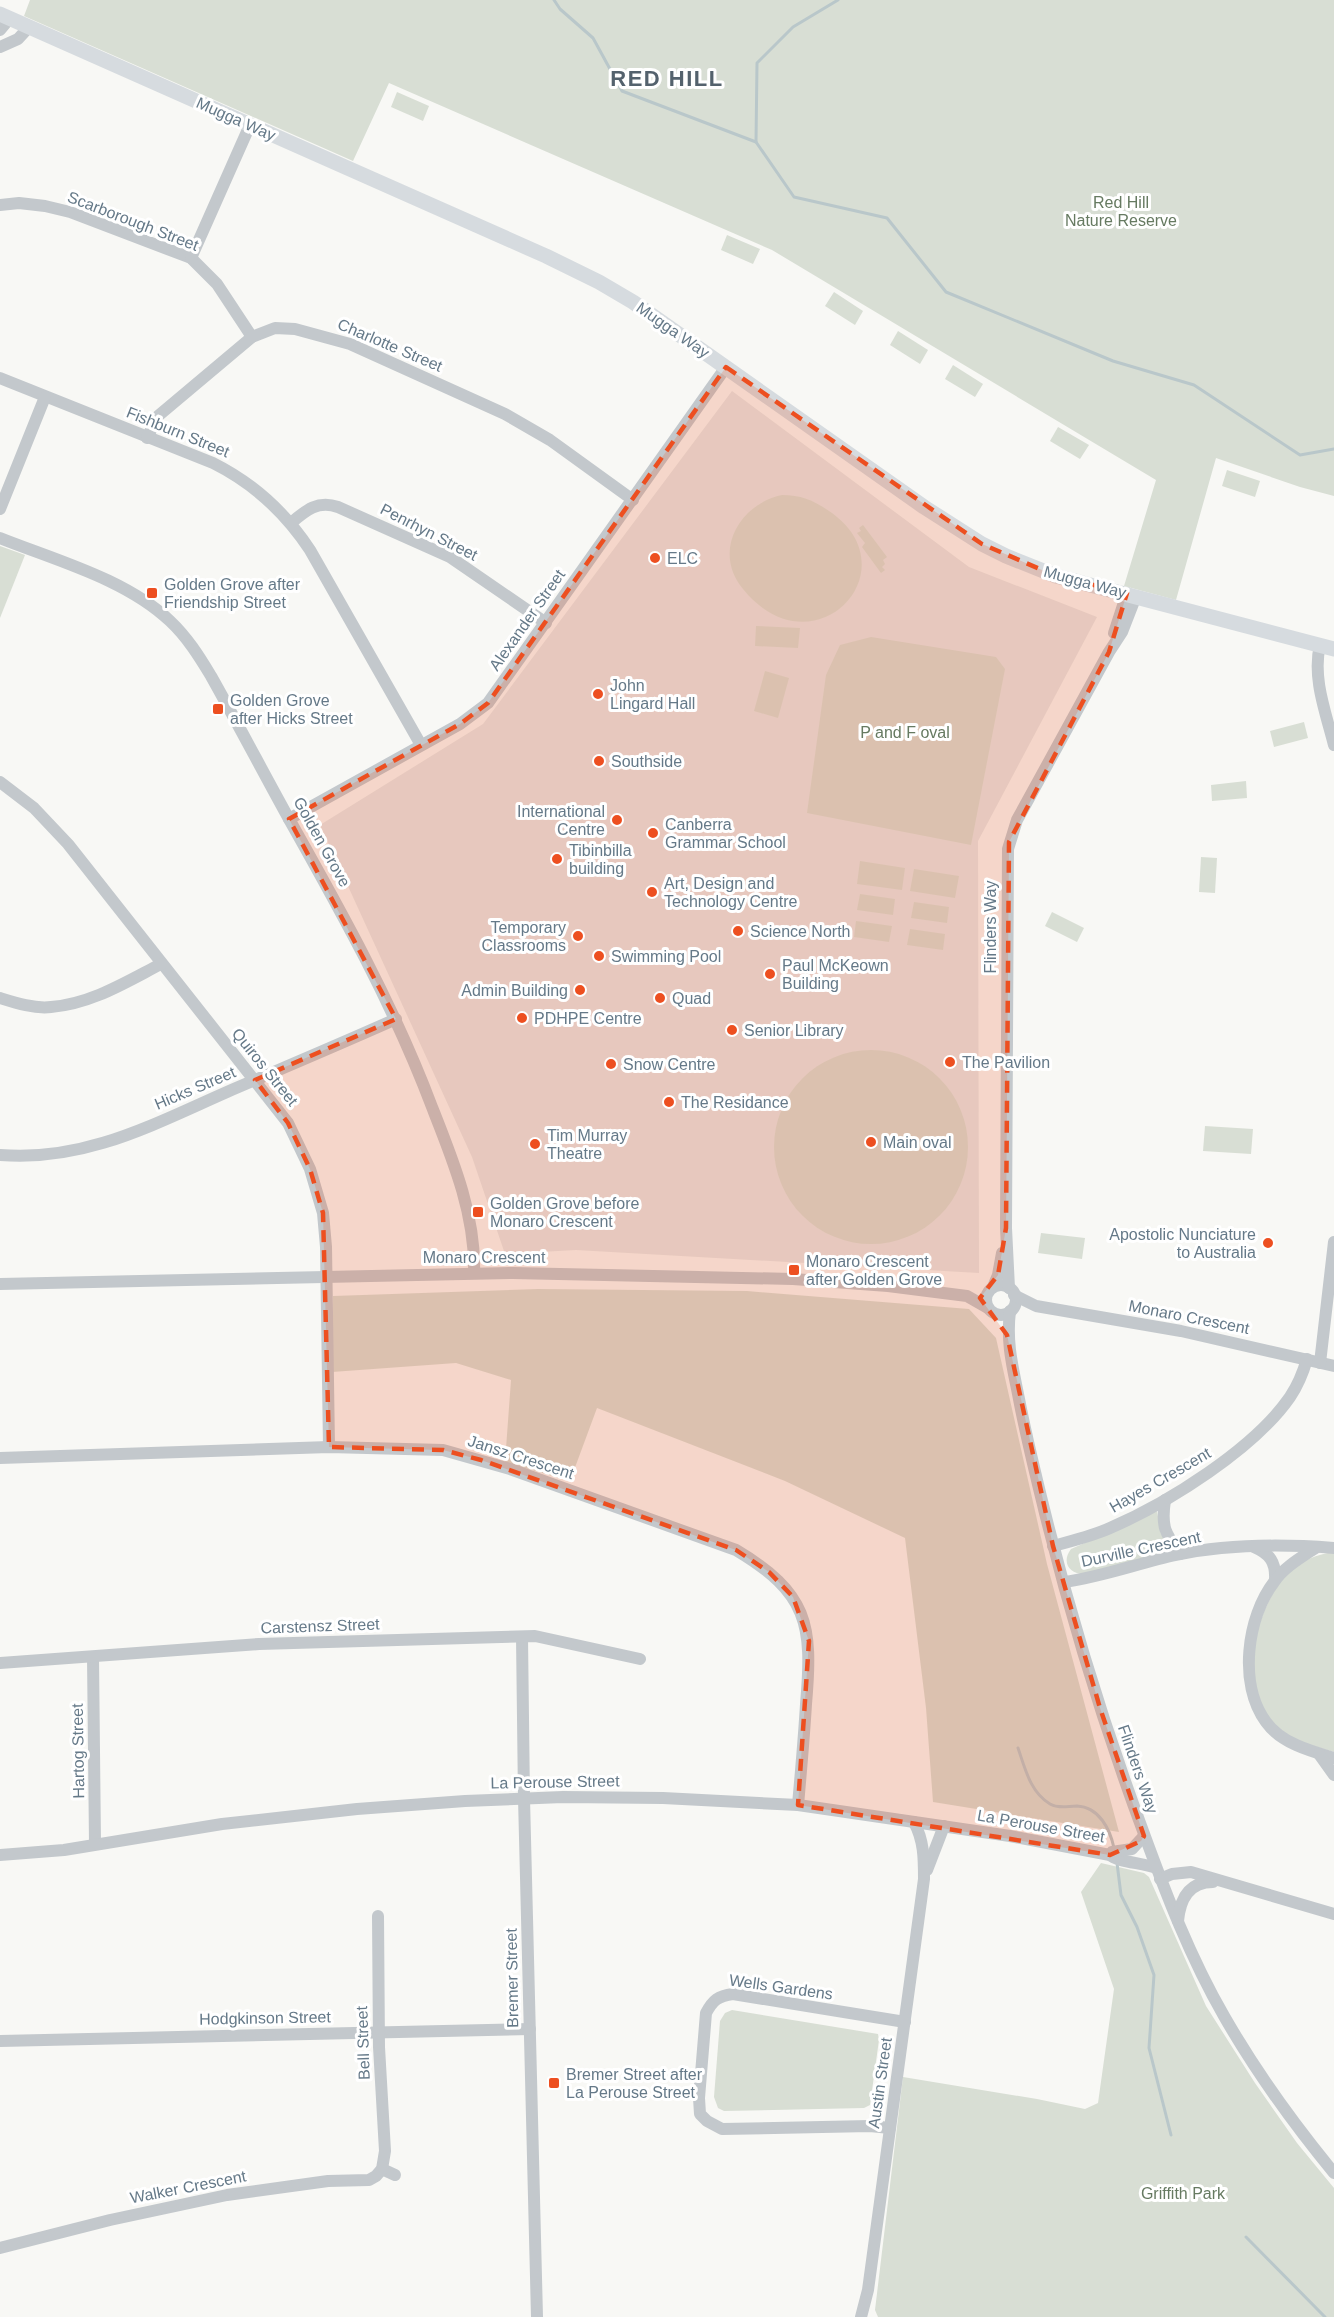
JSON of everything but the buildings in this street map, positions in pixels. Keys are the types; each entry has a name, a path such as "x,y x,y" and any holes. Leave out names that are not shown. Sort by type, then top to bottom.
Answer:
{"main road":[{"name":"Mugga Way","path":"3,21 29,27 573,268 633,302 924,507 982,544 1006,556 1056,576 1327,647"}],"street":[{"path":"0,47 18,39 29,27"},
{"path":"191,258 250,125"},
{"name":"Scarborough Street","path":"0,205 45,206 70,212 191,258 217,284 252,337"},
{"name":"Charlotte Street","path":"147,438 158,416 252,337 275,328 295,329 350,344 530,427 633,500"},
{"name":"Alexander Street","path":"289,819 421,746 472,716 488,703 726,367"},
{"name":"Fishburn Street","path":"0,378 228,470 257,490 291,523 310,550 421,746"},
{"path":"0,509 45,397"},
{"name":"Penrhyn Street","path":"291,523 307,509 320,504 338,507 450,557 546,623"},
{"name":"Golden Grove","path":"0,538 117,585 146,602 170,621 193,647 338,905 396,1019 452,1160 468,1215 474,1273"},
{"name":"Flinders Way","path":"1012,1291 1006,1228 1008,849 1017,820 1109,652 1132,595"},
{"path":"1327,647 1317,658 1317,674 1334,745"},
{"name":"Quiros Street","path":"0,782 14,791 52,825 288,1123 310,1169 323,1213 330,1447"},
{"path":"0,998 20,1004 50,1008 84,1000 115,988 160,964"},
{"name":"Hicks Street","path":"0,1155 46,1155 78,1151 130,1135 396,1019"},
{"name":"Flinders Way","path":"991,1289 1001,1263 1006,1228"},
{"name":"Hayes Crescent","path":"1053,1546 1110,1528 1165,1500 1227,1459 1262,1428 1292,1395 1314,1361 1334,1242"},
{"name":"Monaro Crescent","path":"0,1284 474,1273 793,1279 888,1286 966,1296 992,1311"},
{"path":"1001,1285 1012,1291 1015,1303 1011,1310 992,1311 986,1298 991,1289 1001,1285"},
{"name":"Monaro Crescent","path":"966,1296 991,1289"},
{"name":"Monaro Crescent","path":"1012,1291 1036,1306"},
{"name":"Monaro Crescent","path":"1011,1310 1036,1306 1181,1331 1334,1366"},
{"name":"Flinders Way","path":"1011,1310 1007,1335 1024,1424 1053,1546 1100,1708 1144,1836 1178,1923 1223,2015 1278,2103 1334,2173"},
{"name":"Flinders Way","path":"992,1311 1007,1335"},
{"name":"Jansz Crescent","path":"0,1458 330,1447 442,1450 481,1460 736,1550 769,1572 793,1597 804,1620 809,1641 809,1669 798,1805"},
{"path":"1165,1500 1163,1526 1167,1537 1180,1554"},
{"path":"1250,1546 1268,1554 1275,1569 1275,1580"},
{"name":"Durville Crescent","path":"1064,1582 1080,1580 1131,1564 1180,1554 1250,1546 1334,1548"},
{"path":"1317,1547 1296,1561 1275,1580 1266,1594 1254,1626 1249,1650 1248,1678 1254,1702 1276,1733 1292,1743 1334,1758"},
{"name":"Carstensz Street","path":"0,1663 259,1644 535,1636 640,1659"},
{"name":"Bremer Street","path":"522,1637 537,2317"},
{"name":"Hartog Street","path":"93,1657 95,1844"},
{"path":"1319,1754 1334,1775"},
{"name":"La Perouse Street","path":"0,1855 64,1850 222,1824 357,1809 524,1798 663,1798 798,1805 1010,1836 1113,1855 1131,1860 1158,1873 1191,1872 1334,1914"},
{"name":"Austin Street","path":"861,2317 868,2290 924,1879 924,1848 921,1835 914,1822"},
{"name":"Austin Street","path":"924,1879 944,1826"},
{"name":"La Perouse Street","path":"1113,1855 1132,1849 1144,1836"},
{"name":"La Perouse Street","path":"1178,1923 1179,1907 1188,1891 1205,1882 1221,1882"},
{"name":"Bell Street","path":"378,1916 379,2031 385,2151 382,2169"},
{"name":"Wells Gardens","path":"890,2128 870,2126 722,2129 715,2126 700,2114 699,2098 706,2013 712,2001 720,1995 733,1994 905,2022"},
{"name":"Hodgkinson Street","path":"0,2041 530,2029"},
{"path":"382,2169 395,2175"},
{"name":"Walker Crescent","path":"0,2248 110,2220 228,2195 328,2181 369,2180 382,2169"},
{"name":"Austin Street","path":"868,2290 869,2317"}],"highlighted area":[{"path":"726,367 982,544 1056,576 1127,593 1109,652 1009,842 1006,1228 998,1275 980,1298 1007,1335 1053,1546 1100,1708 1144,1836 1141,1841 1110,1855 798,1805 809,1641 793,1597 769,1572 736,1550 481,1460 443,1450 329,1447 323,1213 310,1169 288,1123 255,1080 396,1019 289,819 460,724 488,703"}],"shaded area":[{"name":"Canberra Grammar School","path":"732,391 969,567 1097,617 978,841 979,1273 576,1250 505,1254 472,1157 320,825 483,724"}],"green space":[{"name":"Red Hill Nature Reserve","path":"30,0 1334,0 1334,496 1300,487 1216,458 1176,600 1124,586 1156,480 772,250 389,83 353,161 24,16"},
{"path":"397,92 429,106 423,121 391,107"},
{"path":"727,235 760,249 753,264 721,250"},
{"path":"834,292 863,311 855,325 825,306"},
{"path":"898,331 928,350 920,364 890,345"},
{"path":"953,365 983,384 975,397 945,379"},
{"path":"1058,427 1089,445 1080,459 1050,441"},
{"path":"1227,470 1260,481 1255,497 1222,486"},
{"path":"782,495 802,498 820,505 832,513 854,536 862,561 857,585 844,605 823,618 798,622 770,613 743,589 734,575 730,560 730,545 735,532 753,508"},
{"path":"863,525 887,557 883,560 885,564 882,567 885,570 881,573 862,547 865,543 857,533 861,531 859,528"},
{"path":"0,546 25,555 0,618"},
{"path":"756,626 800,628 798,648 755,646"},
{"name":"P and F oval","path":"871,637 996,657 1005,669 971,845 807,813 826,675 840,645"},
{"path":"765,671 789,678 778,718 754,711"},
{"path":"1304,722 1308,738 1274,747 1270,731"},
{"path":"1246,781 1247,798 1212,801 1211,785"},
{"path":"1201,857 1217,858 1215,893 1199,892"},
{"path":"860,861 905,868 902,890 857,884"},
{"path":"914,869 959,876 955,898 910,891"},
{"path":"860,894 895,899 893,915 857,910"},
{"path":"914,902 949,907 947,923 911,918"},
{"path":"1052,912 1084,928 1077,942 1045,926"},
{"path":"856,921 892,926 889,942 854,937"},
{"path":"910,929 945,934 943,950 907,945"},
{"name":"Main oval","path":"861,1050 881,1050 917,1061 940,1078 952,1093 961,1110 968,1137 968,1157 961,1184 952,1201 940,1216 925,1228 908,1237 881,1244 861,1244 825,1233 796,1209 785,1193 778,1175 774,1157 774,1137 785,1101 809,1072 825,1061 843,1054"},
{"path":"1205,1126 1253,1129 1251,1154 1203,1151"},
{"path":"1041,1233 1085,1238 1082,1259 1038,1253"},
{"path":"538,1289 747,1291 969,1309 996,1338 1047,1564 1119,1832 933,1802 926,1708 905,1538 785,1481 597,1408 570,1481 505,1462 511,1380 456,1363 332,1372 333,1296"},
{"path":"1157,1511 1161,1534 1172,1550 1086,1574 1080,1574 1068,1567 1067,1559 1071,1549"},
{"path":"1334,1552 1334,1752 1296,1739 1276,1727 1264,1713 1257,1696 1253,1678 1253,1660 1260,1622 1284,1575 1304,1561"},
{"name":"Griffith Park","path":"1101,1863 1144,1873 1149,1877 1206,2006 1297,2143 1334,2188 1334,2317 878,2317 875,2310 903,2077 1085,2109 1098,2103 1114,1989 1081,1892"},
{"path":"732,2010 878,2034 870,2105 864,2108 724,2111 718,2108 714,2097 720,2021 725,2013"}],"waterway":[{"path":"554,0 560,9 593,38 622,91 756,142"},
{"path":"838,0 793,27 757,63 756,142 794,197 887,218 946,292 1113,361 1194,385 1300,455 1334,449"},
{"path":"1018,1748 1029,1779 1043,1799 1056,1806 1077,1806 1092,1810 1102,1820 1110,1834 1114,1848"},
{"path":"1117,1863 1121,1895 1137,1927 1154,1975 1149,2048 1171,2135"},
{"path":"1246,2237 1325,2317"}],"place":[{"name":"ELC","path":"655,558"},
{"name":"Golden Grove after Friendship Street","path":"152,593"},
{"name":"John Lingard Hall","path":"598,694"},
{"name":"Golden Grove after Hicks Street","path":"218,709"},
{"name":"Southside","path":"599,761"},
{"name":"International Centre","path":"617,820"},
{"name":"Canberra Grammar School","path":"653,833"},
{"name":"Tibinbilla building","path":"557,859"},
{"name":"Art, Design and Technology Centre","path":"652,892"},
{"name":"Science North","path":"738,931"},
{"name":"Temporary Classrooms","path":"578,936"},
{"name":"Swimming Pool","path":"599,956"},
{"name":"Paul McKeown Building","path":"770,974"},
{"name":"Admin Building","path":"580,990"},
{"name":"Quad","path":"660,998"},
{"name":"PDHPE Centre","path":"522,1018"},
{"name":"Senior Library","path":"732,1030"},
{"name":"The Pavilion","path":"950,1062"},
{"name":"Snow Centre","path":"611,1064"},
{"name":"The Residance","path":"669,1102"},
{"name":"Main oval","path":"871,1142"},
{"name":"Tim Murray Theatre","path":"535,1144"},
{"name":"Golden Grove before Monaro Crescent","path":"478,1212"},
{"name":"Apostolic Nunciature to Australia","path":"1268,1243"},
{"name":"Monaro Crescent after Golden Grove","path":"794,1270"},
{"name":"Bremer Street after La Perouse Street","path":"554,2083"}],"district":[{"name":"RED HILL","path":"667,78"}]}
